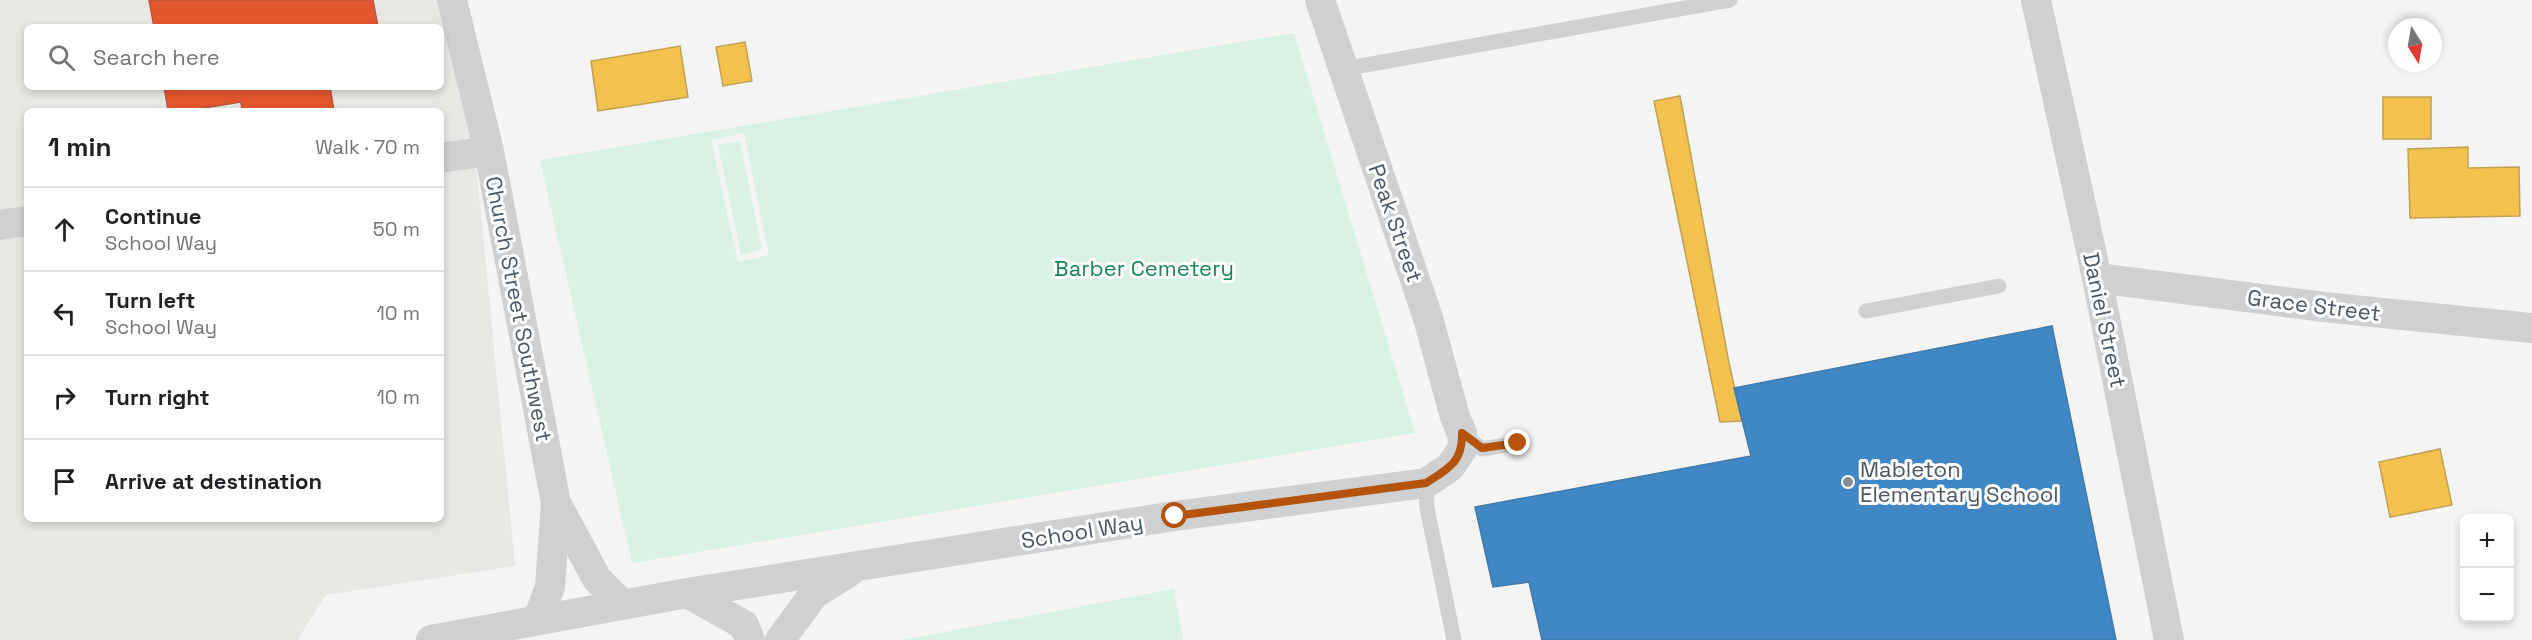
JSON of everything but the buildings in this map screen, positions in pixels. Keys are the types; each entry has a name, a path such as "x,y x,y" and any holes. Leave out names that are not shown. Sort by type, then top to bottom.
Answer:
{"street":[{"name":"Church Street Southwest","path":"452,0 489,151 556,503 550,587 538,619"},
{"name":"Peak Street","path":"1320,0 1428,318 1462,441"},
{"name":"Daniel Street","path":"2036,0 2097,278 2169,640"},
{"path":"444,158 489,151"},
{"path":"0,225 24,221"},
{"name":"Grace Street","path":"2097,278 2324,307 2532,328"},
{"name":"School Way","path":"687,593 1175,516 1426,483 1450,467 1462,441"},
{"path":"556,503 597,579 622,604"},
{"path":"780,640 814,594 860,566"},
{"path":"431,640 687,593 744,625 750,640"}],"lane":[{"path":"1343,69 1730,0"},
{"path":"1866,310 1999,286"},
{"path":"1462,441 1482,448 1518,443"},
{"path":"1426,483 1427,508 1454,640"}],"shaded area":[{"path":"0,0 453,0 472,121 515,566 326,595 297,640 0,640"}],"green space":[{"name":"Barber Cemetery","path":"1294,33 1415,433 632,563 540,160","holes":["744,133 769,255 738,262 711,140"]},
{"path":"740,141 762,249 741,255 718,145"},
{"path":"1174,589 1183,640 902,640"}],"place":[{"name":"Mableton Elementary School","path":"1848,482"}],"route":[{"path":"1175,516 1426,483 1450,467 1462,448 1462,433 1482,448 1518,443"}]}
